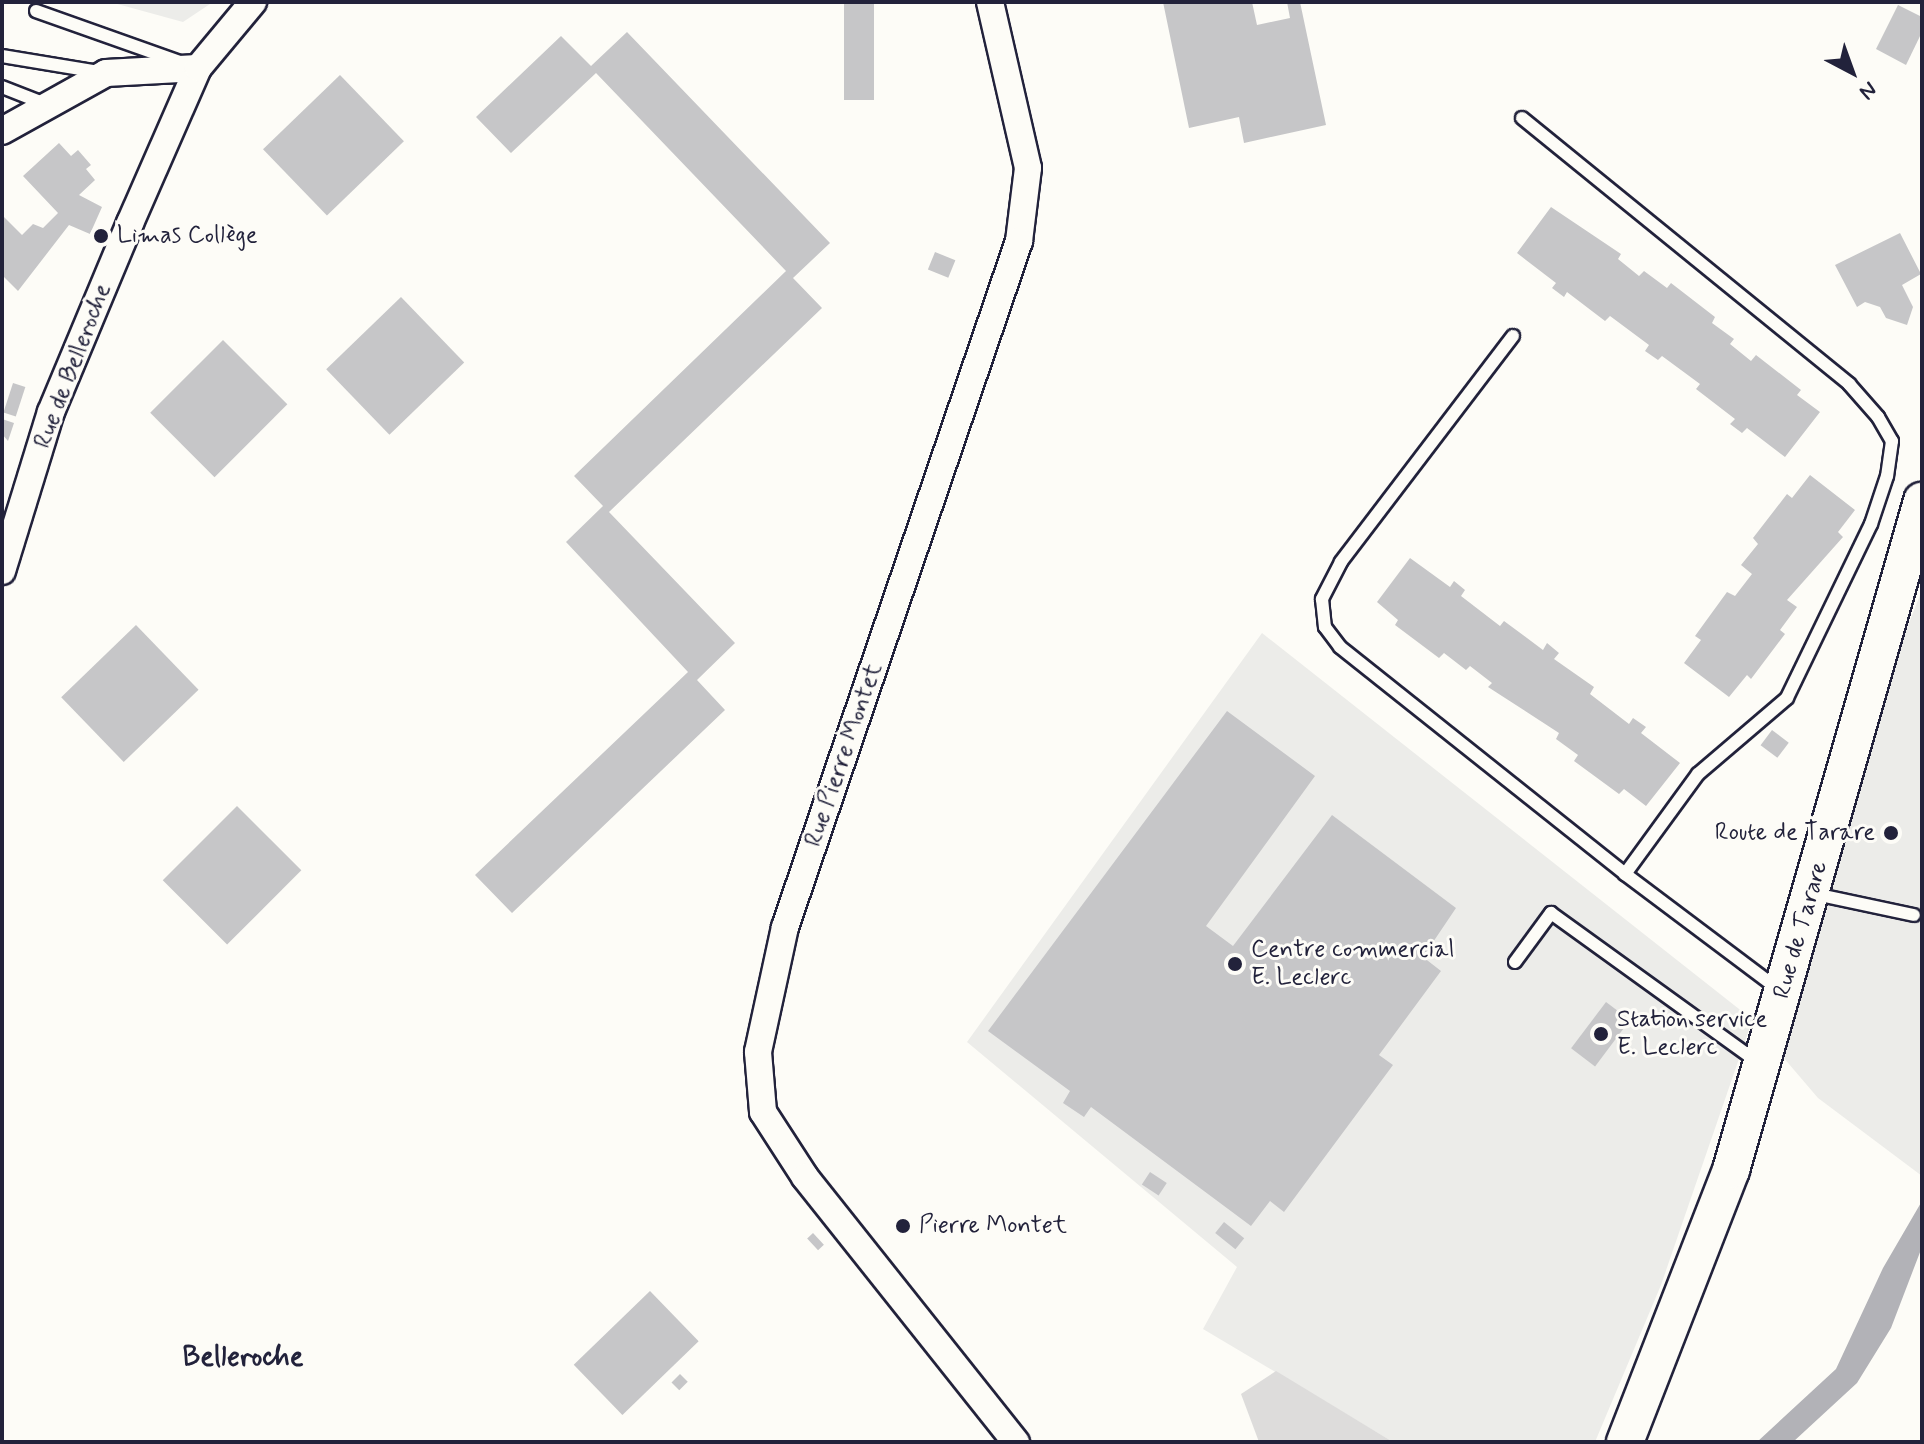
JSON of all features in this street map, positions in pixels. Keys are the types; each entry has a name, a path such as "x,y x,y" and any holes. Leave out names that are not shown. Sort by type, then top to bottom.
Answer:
{"main road":[{"name":"Rue de Tarare","path":"1625,1442 1731,1170 1922,501"}],"street":[{"name":"Rue de Belleroche","path":"2,571 8,528 51,412 198,68 253,2"},
{"name":"Rue Pierre Montet","path":"990,2 1028,168 1019,241 785,927 758,1052 763,1112 805,1177 1016,1442"},
{"path":"3,130 106,73 198,68"}],"lane":[{"path":"36,11 198,68"},
{"path":"2,56 106,73"},
{"path":"2,87 48,105"},
{"path":"1522,118 1849,384 1892,441 1887,476 1871,524 1787,698 1698,774 1625,874"},
{"path":"1513,336 1341,562 1322,599 1325,627 1340,647 1625,874 1783,992"},
{"path":"1812,893 1914,915"},
{"path":"1515,962 1551,913 1762,1065"}],"shaded area":[{"path":"110,2 213,2 183,22"},
{"path":"1922,590 1922,1176 1818,1098 1752,1021 1661,1285 1595,1442 1393,1442 1203,1329 1237,1267 967,1042 1262,633 1753,1020"},
{"path":"1922,1201 1922,1247 1891,1328 1857,1383 1793,1442 1757,1442 1836,1369 1883,1268"},
{"path":"1276,1371 1393,1442 1259,1442 1241,1394"}],"building":[{"path":"844,2 874,2 874,100 844,100"},
{"path":"1163,2 1252,2 1257,25 1290,18 1287,2 1300,2 1326,125 1244,143 1239,117 1189,128"},
{"path":"1898,5 1922,17 1922,32 1906,65 1876,49"},
{"path":"627,32 830,243 793,278 822,308 609,512 735,643 697,680 725,710 512,913 475,875 688,672 566,542 603,506 574,476 786,271 596,73 511,153 476,117 561,36 591,66"},
{"path":"340,75 404,141 327,216 263,149"},
{"path":"59,143 71,156 78,150 91,165 86,169 95,180 79,195 102,207 90,234 69,225 18,291 2,275 2,215 22,235 33,224 43,228 58,213 23,176"},
{"path":"1551,207 1621,254 1618,259 1639,276 1644,271 1667,288 1671,283 1715,317 1712,323 1734,339 1730,344 1751,361 1756,355 1801,390 1797,395 1820,412 1785,457 1747,428 1742,433 1730,424 1735,419 1696,389 1700,384 1662,356 1658,360 1645,351 1649,345 1610,316 1605,321 1567,292 1564,297 1552,288 1556,283 1517,253"},
{"path":"1900,233 1921,274 1902,285 1913,307 1907,325 1886,318 1880,307 1865,302 1857,307 1835,265"},
{"path":"935,252 955,260 948,278 928,270"},
{"path":"401,297 464,362 389,435 326,369"},
{"path":"223,340 287,404 215,477 150,413"},
{"path":"13,383 25,387 16,416 3,412"},
{"path":"2,419 14,423 8,441 2,434"},
{"path":"1810,475 1855,510 1838,532 1843,537 1787,600 1797,607 1780,630 1785,634 1751,679 1747,675 1729,697 1684,663 1701,640 1695,636 1727,592 1735,596 1752,574 1741,565 1758,544 1753,538 1787,494 1792,498"},
{"path":"1410,558 1450,587 1454,581 1465,590 1461,596 1500,626 1504,621 1543,650 1547,643 1559,653 1554,659 1594,687 1590,694 1629,724 1633,718 1646,727 1641,733 1680,763 1646,806 1624,789 1619,794 1574,761 1578,755 1556,739 1559,733 1488,687 1492,683 1470,666 1466,670 1444,653 1439,658 1395,625 1398,620 1377,602"},
{"path":"136,625 199,690 124,762 61,697"},
{"name":"Centre commercial E. Leclerc","path":"1227,711 1315,776 1206,926 1233,946 1332,815 1456,908 1423,957 1441,971 1379,1055 1393,1065 1284,1212 1270,1201 1251,1226 1091,1107 1084,1117 1063,1103 1070,1091 988,1031"},
{"path":"1772,730 1789,743 1777,758 1761,745"},
{"path":"237,806 301,870 227,945 163,880"},
{"name":"Station service E. Leclerc","path":"1606,1002 1630,1020 1595,1066 1571,1048"},
{"path":"1150,1172 1167,1183 1159,1195 1142,1185"},
{"path":"1224,1222 1244,1238 1235,1249 1215,1233"},
{"path":"813,1233 824,1245 818,1250 807,1238"},
{"path":"650,1291 699,1341 622,1415 574,1365"},
{"path":"680,1374 688,1382 679,1390 672,1382"}],"place":[{"name":"Limas Collège","path":"101,236"},
{"name":"Route de Tarare","path":"1891,833"},
{"name":"Centre commercial E. Leclerc","path":"1235,964"},
{"name":"Station service E. Leclerc","path":"1601,1034"},
{"name":"Pierre Montet","path":"903,1226"}],"district":[{"name":"Belleroche","path":"243,1358"}]}
